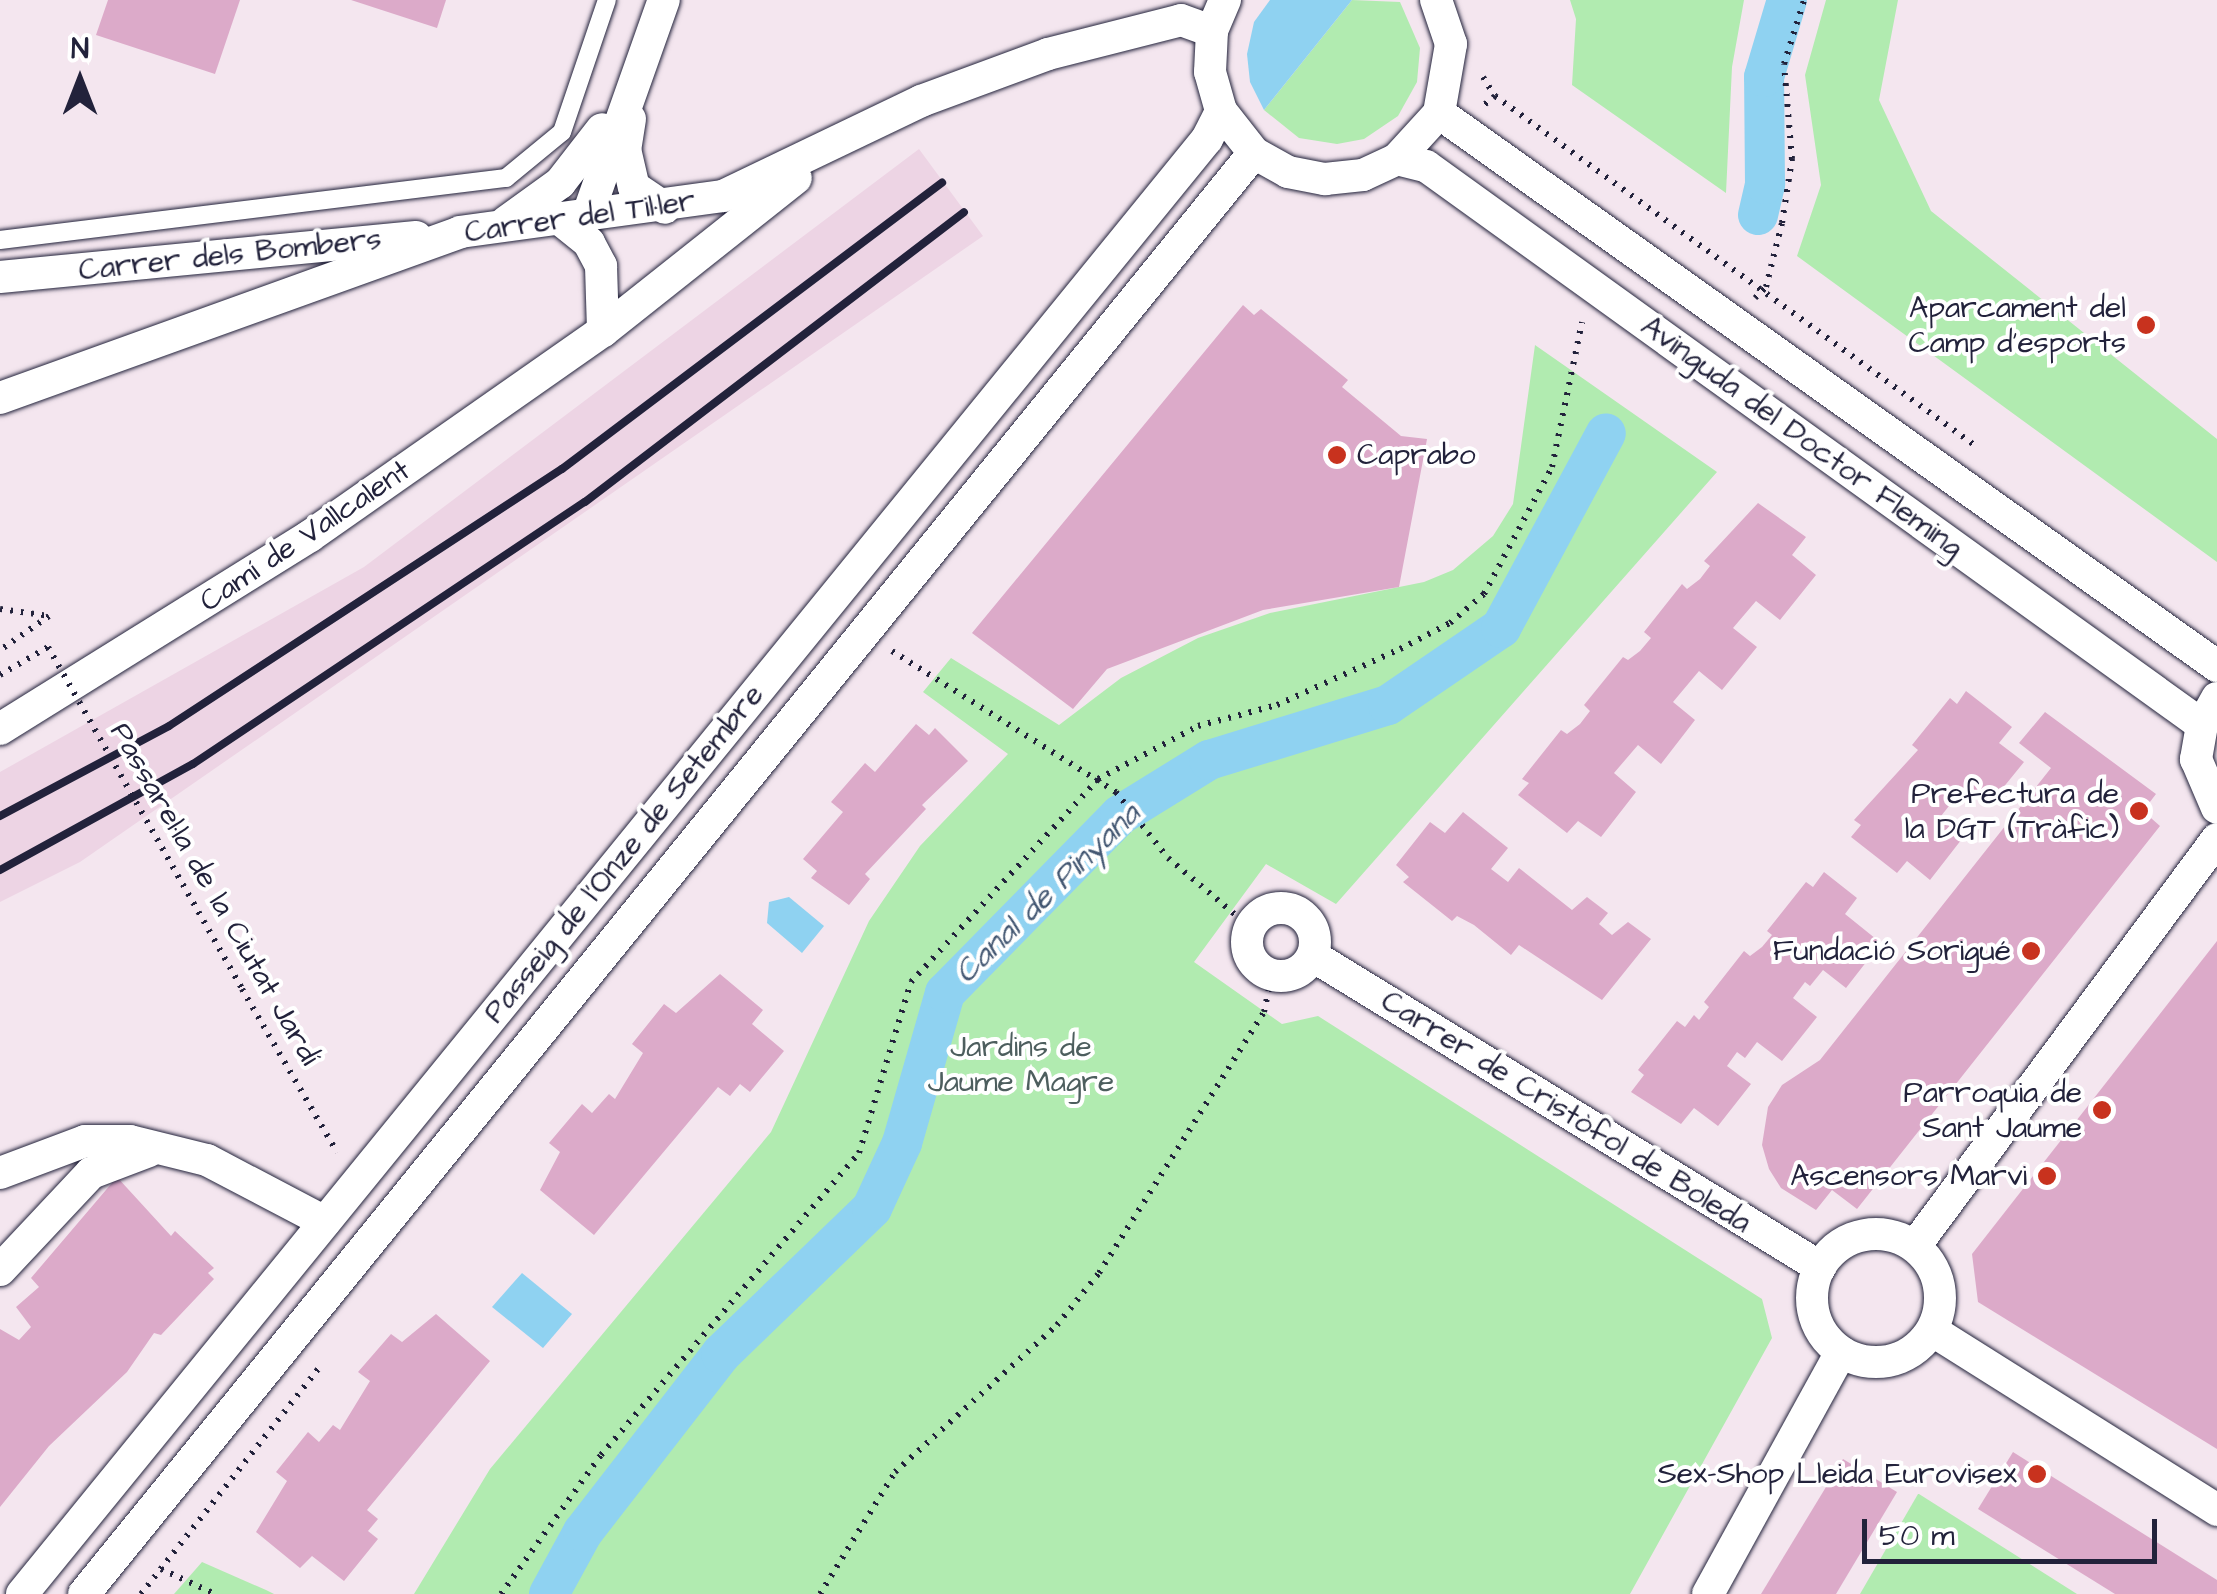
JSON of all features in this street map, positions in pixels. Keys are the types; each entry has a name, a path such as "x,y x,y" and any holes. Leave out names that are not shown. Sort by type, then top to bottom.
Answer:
{"street":[{"path":"603,331 601,266 574,218 642,65 664,0"},
{"path":"1225,0 1212,31 1210,72 1221,111 1254,153 1288,172 1325,180 1363,175 1398,159 1438,113 1451,44 1436,0"},
{"name":"Carrer del Til·ler","path":"0,398 460,232 666,208 723,196 922,100 1048,54 1180,20 1212,31"},
{"path":"642,65 628,166 634,187 666,208"},
{"path":"499,226 538,202 584,157 642,65"},
{"name":"Passeig de l'Onze de Setembre","path":"22,1594 1207,139 1221,111"},
{"name":"Avinguda del Doctor Fleming","path":"1438,113 2217,666"},
{"name":"Camí de Vallcalent","path":"0,729 310,536 603,331 833,145"},
{"name":"Passeig de l'Onze de Setembre","path":"84,1594 1254,153"},
{"name":"Avinguda del Doctor Fleming","path":"1398,159 1426,166 1599,291 2209,712"},
{"name":"Carrer dels Bombers","path":"0,277 460,232"},
{"path":"2209,712 2196,759 2217,808"},
{"path":"1914,1246 2217,839"},
{"path":"1267,910 1298,912 1313,927 1313,956 1295,973 1272,975 1248,950 1250,927 1267,910"},
{"name":"Carrer de Cristòfol de Boleda","path":"1313,956 1820,1267"},
{"path":"0,1173 85,1141 166,1147 248,1178 325,1222"},
{"path":"0,1270 91,1173 166,1147"},
{"path":"1870,1234 1914,1246 1928,1259 1942,1294 1933,1331 1890,1361 1840,1352 1826,1339 1812,1304 1820,1267 1840,1244 1870,1234"},
{"path":"1933,1331 2217,1510"},
{"path":"1708,1594 1840,1352"}],"lane":[{"path":"0,240 506,178 562,132 607,0"}],"path":[{"path":"1732,322 1766,287 1792,159 1784,64 1804,0"},
{"path":"1495,96 1766,287 1984,452"},
{"path":"501,1594 601,1455 859,1153 911,982 1098,778 1198,726 1276,705 1400,649 1450,622 1484,594 1552,466 1584,314 1599,291"},
{"path":"0,609 49,616 0,650"},
{"path":"883,645 1098,778 1138,816 1168,858 1250,927"},
{"name":"Passarel·la de la Ciutat Jardí","path":"0,675 48,647 242,989 347,1161"},
{"path":"820,1594 895,1472 1057,1325 1099,1272 1264,1012 1272,975"},
{"path":"162,1570 216,1594"}],"shaded area":[{"path":"919,149 983,236 80,862 0,902 0,772 364,567"}],"green space":[{"path":"1352,0 1400,2 1420,48 1417,82 1398,116 1364,139 1337,144 1299,138 1264,110"},
{"path":"1570,0 1744,0 1732,67 1726,193 1572,85 1576,19"},
{"path":"1826,0 1898,0 1879,100 1931,211 2217,439 2217,562 1797,256 1821,185 1805,75"},
{"name":"Jardins de Jaume Magre","path":"1535,345 1717,472 1336,904 1266,864 1194,962 1282,1024 1318,1016 1762,1299 1772,1338 1630,1594 414,1594 490,1469 771,1132 869,921 920,846 1008,754 923,692 951,658 1059,725 1121,678 1198,638 1270,613 1424,582 1453,570 1493,536 1513,504"},
{"path":"1919,1494 2077,1594 1860,1594"},
{"path":"202,1562 266,1590 274,1594 174,1594"}],"water":[{"path":"1270,0 1352,0 1264,110 1250,82 1247,54 1254,22"},
{"path":"789,897 824,926 802,953 767,923 769,902"},
{"path":"522,1273 572,1314 543,1348 492,1307"}],"building":[{"path":"108,0 240,0 215,74 96,35"},
{"path":"351,0 446,0 437,28"},
{"path":"1243,305 1254,315 1261,309 1348,380 1342,387 1401,436 1427,439 1399,587 1263,610 1107,669 1073,709 972,633"},
{"path":"1758,503 1806,537 1792,555 1816,575 1780,620 1756,601 1733,628 1757,647 1722,690 1699,671 1673,702 1695,720 1661,764 1638,745 1614,773 1636,792 1601,837 1578,821 1567,833 1518,795 1529,783 1522,779 1561,730 1567,734 1580,724 1590,711 1584,705 1623,657 1628,660 1640,651 1651,638 1644,632 1682,584 1687,589 1700,579 1710,566 1704,561"},
{"path":"1966,691 2012,727 1999,743 2024,762 1989,805 1965,786 1941,816 1965,835 1930,880 1907,861 1897,873 1851,837 1861,825 1854,820 1918,750 1912,745 1950,698 1957,704"},
{"path":"2045,712 2156,794 2143,811 2160,826 1857,1209 1832,1190 1816,1210 1781,1188 1769,1169 1762,1145 1768,1107 1782,1085 1820,1060 2051,768 2019,743"},
{"path":"916,724 929,735 935,728 968,761 922,805 926,809 865,874 870,879 849,905 811,878 817,871 803,859 843,812 831,802 865,763 875,772"},
{"path":"1463,812 1508,848 1491,869 1508,882 1519,868 1572,910 1587,897 1608,913 1599,924 1612,935 1628,922 1651,939 1602,1000 1519,945 1511,955 1474,925 1457,916 1452,921 1403,882 1409,877 1396,865 1430,822 1445,833"},
{"path":"1824,872 1857,898 1845,914 1881,943 1846,988 1823,970 1810,986 1805,982 1793,998 1817,1017 1782,1061 1757,1042 1745,1058 1737,1052 1727,1066 1751,1084 1718,1126 1694,1108 1681,1124 1631,1092 1644,1075 1638,1070 1677,1021 1685,1027 1694,1015 1699,1020 1709,1007 1704,1002 1744,951 1750,956 1762,947 1772,935 1767,931 1806,882 1813,887"},
{"path":"2217,941 2217,1449 1978,1302 1972,1254"},
{"path":"720,974 763,1010 752,1024 784,1051 750,1092 740,1084 730,1096 718,1087 594,1235 540,1190 560,1152 549,1143 582,1104 592,1113 609,1094 615,1099 643,1053 632,1044 664,1004 676,1013"},
{"path":"117,1177 171,1236 175,1231 214,1268 208,1273 214,1279 161,1335 154,1333 127,1372 49,1446 0,1507 0,1329 19,1340 31,1327 16,1307 39,1287 31,1278"},
{"path":"436,1314 490,1361 367,1510 378,1519 368,1531 378,1539 344,1581 312,1556 300,1568 256,1532 287,1481 276,1472 308,1432 319,1442 333,1425 340,1430 370,1381 358,1372 391,1334 402,1342"},
{"path":"2013,1452 2217,1580 2217,1594 2115,1594 1978,1509"},
{"path":"1843,1459 1897,1492 1836,1594 1761,1594"}],"waterway":[{"name":"Canal de Pinyana","path":"1758,215 1765,184 1764,77 1787,0"},
{"name":"Canal de Pinyana","path":"549,1594 583,1532 721,1354 872,1208 902,1143 945,993 1120,815 1209,760 1388,705 1501,628 1606,433"}],"railway":[{"path":"0,816 169,726 562,469 942,183"},
{"path":"0,870 193,764 585,502 964,212"}],"place":[{"name":"Aparcament del Camp d'esports","path":"2146,325"},
{"name":"Caprabo","path":"1337,455"},
{"name":"Prefectura de la DGT (Tràfic)","path":"2139,811"},
{"name":"Fundació Sorigué","path":"2031,951"},
{"name":"Parroquia de Sant Jaume","path":"2102,1110"},
{"name":"Ascensors Marvi","path":"2047,1176"},
{"name":"Sex-Shop Lleida Eurovisex","path":"2037,1474"}]}
